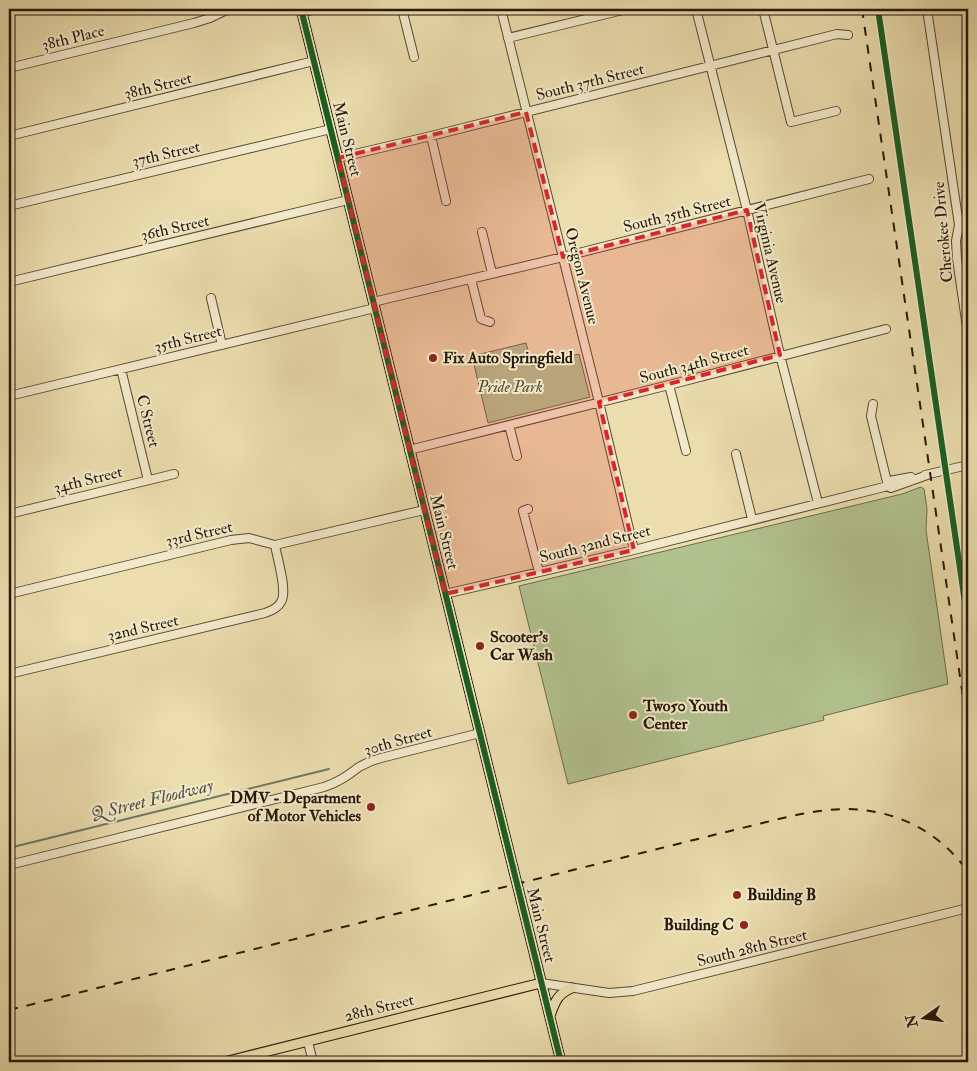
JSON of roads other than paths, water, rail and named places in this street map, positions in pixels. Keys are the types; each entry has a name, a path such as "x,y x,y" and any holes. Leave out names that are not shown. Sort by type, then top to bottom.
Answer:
{"main road":[{"name":"Main Street","path":"302,11 561,1062"},
{"name":"28th Street","path":"229,1062 541,983"},
{"path":"550,1016 560,994 572,988"}],"street":[{"name":"38th Place","path":"9,68 194,23 229,9"},
{"path":"302,11 317,9"},
{"path":"402,9 414,57"},
{"name":"Oregon Avenue","path":"501,9 634,550"},
{"path":"508,38 627,9"},
{"name":"Virginia Avenue","path":"696,9 747,210 780,356 818,503"},
{"path":"763,9 791,122 836,111"},
{"name":"Cherokee Drive","path":"927,9 959,225 956,241 957,259 968,334"},
{"name":"South 37th Street","path":"338,158 837,34 848,35"},
{"name":"38th Street","path":"9,136 314,61"},
{"name":"37th Street","path":"9,206 331,129"},
{"path":"431,136 446,201"},
{"name":"South 35th Street","path":"374,305 492,273 563,257 869,179"},
{"name":"36th Street","path":"9,282 348,200"},
{"path":"959,225 968,223"},
{"path":"482,232 492,273"},
{"path":"472,279 481,319 490,322"},
{"path":"211,298 222,345"},
{"name":"35th Street","path":"9,396 222,345 374,305"},
{"name":"South 34th Street","path":"409,450 886,329"},
{"name":"C Street","path":"120,369 148,480"},
{"path":"669,385 686,451"},
{"path":"873,404 871,416 888,486"},
{"path":"509,425 517,456"},
{"path":"736,454 752,519"},
{"name":"South 32nd Street","path":"445,594 634,550 888,486 892,488 930,474 968,465"},
{"name":"34th Street","path":"9,514 174,474"},
{"path":"528,509 523,511 539,572"},
{"name":"33rd Street","path":"9,594 231,540 248,538 275,545 424,510"},
{"name":"32nd Street","path":"9,674 274,610 281,603 284,595 275,545"},
{"name":"30th Street","path":"9,865 332,784 368,762 480,733"},
{"name":"South 28th Street","path":"541,983 608,993 633,992 968,908"},
{"path":"308,1042 313,1062"}],"waterway":[{"name":"Q Street Floodway","path":"9,848 329,769"}],"railway":[{"path":"862,9 968,731"},
{"path":"9,1010 817,811 848,809 869,811 907,822 940,842 968,872"}],"place":[{"name":"Fix Auto Springfield","path":"433,358"},
{"name":"Scooter’s Car Wash","path":"480,646"},
{"name":"Two50 Youth Center","path":"633,715"},
{"name":"DMV - Department of Motor Vehicles","path":"371,807"},
{"name":"Building B","path":"737,895"},
{"name":"Building C","path":"744,925"}],"park label":[{"name":"Pride Park","path":"510,387"}]}
